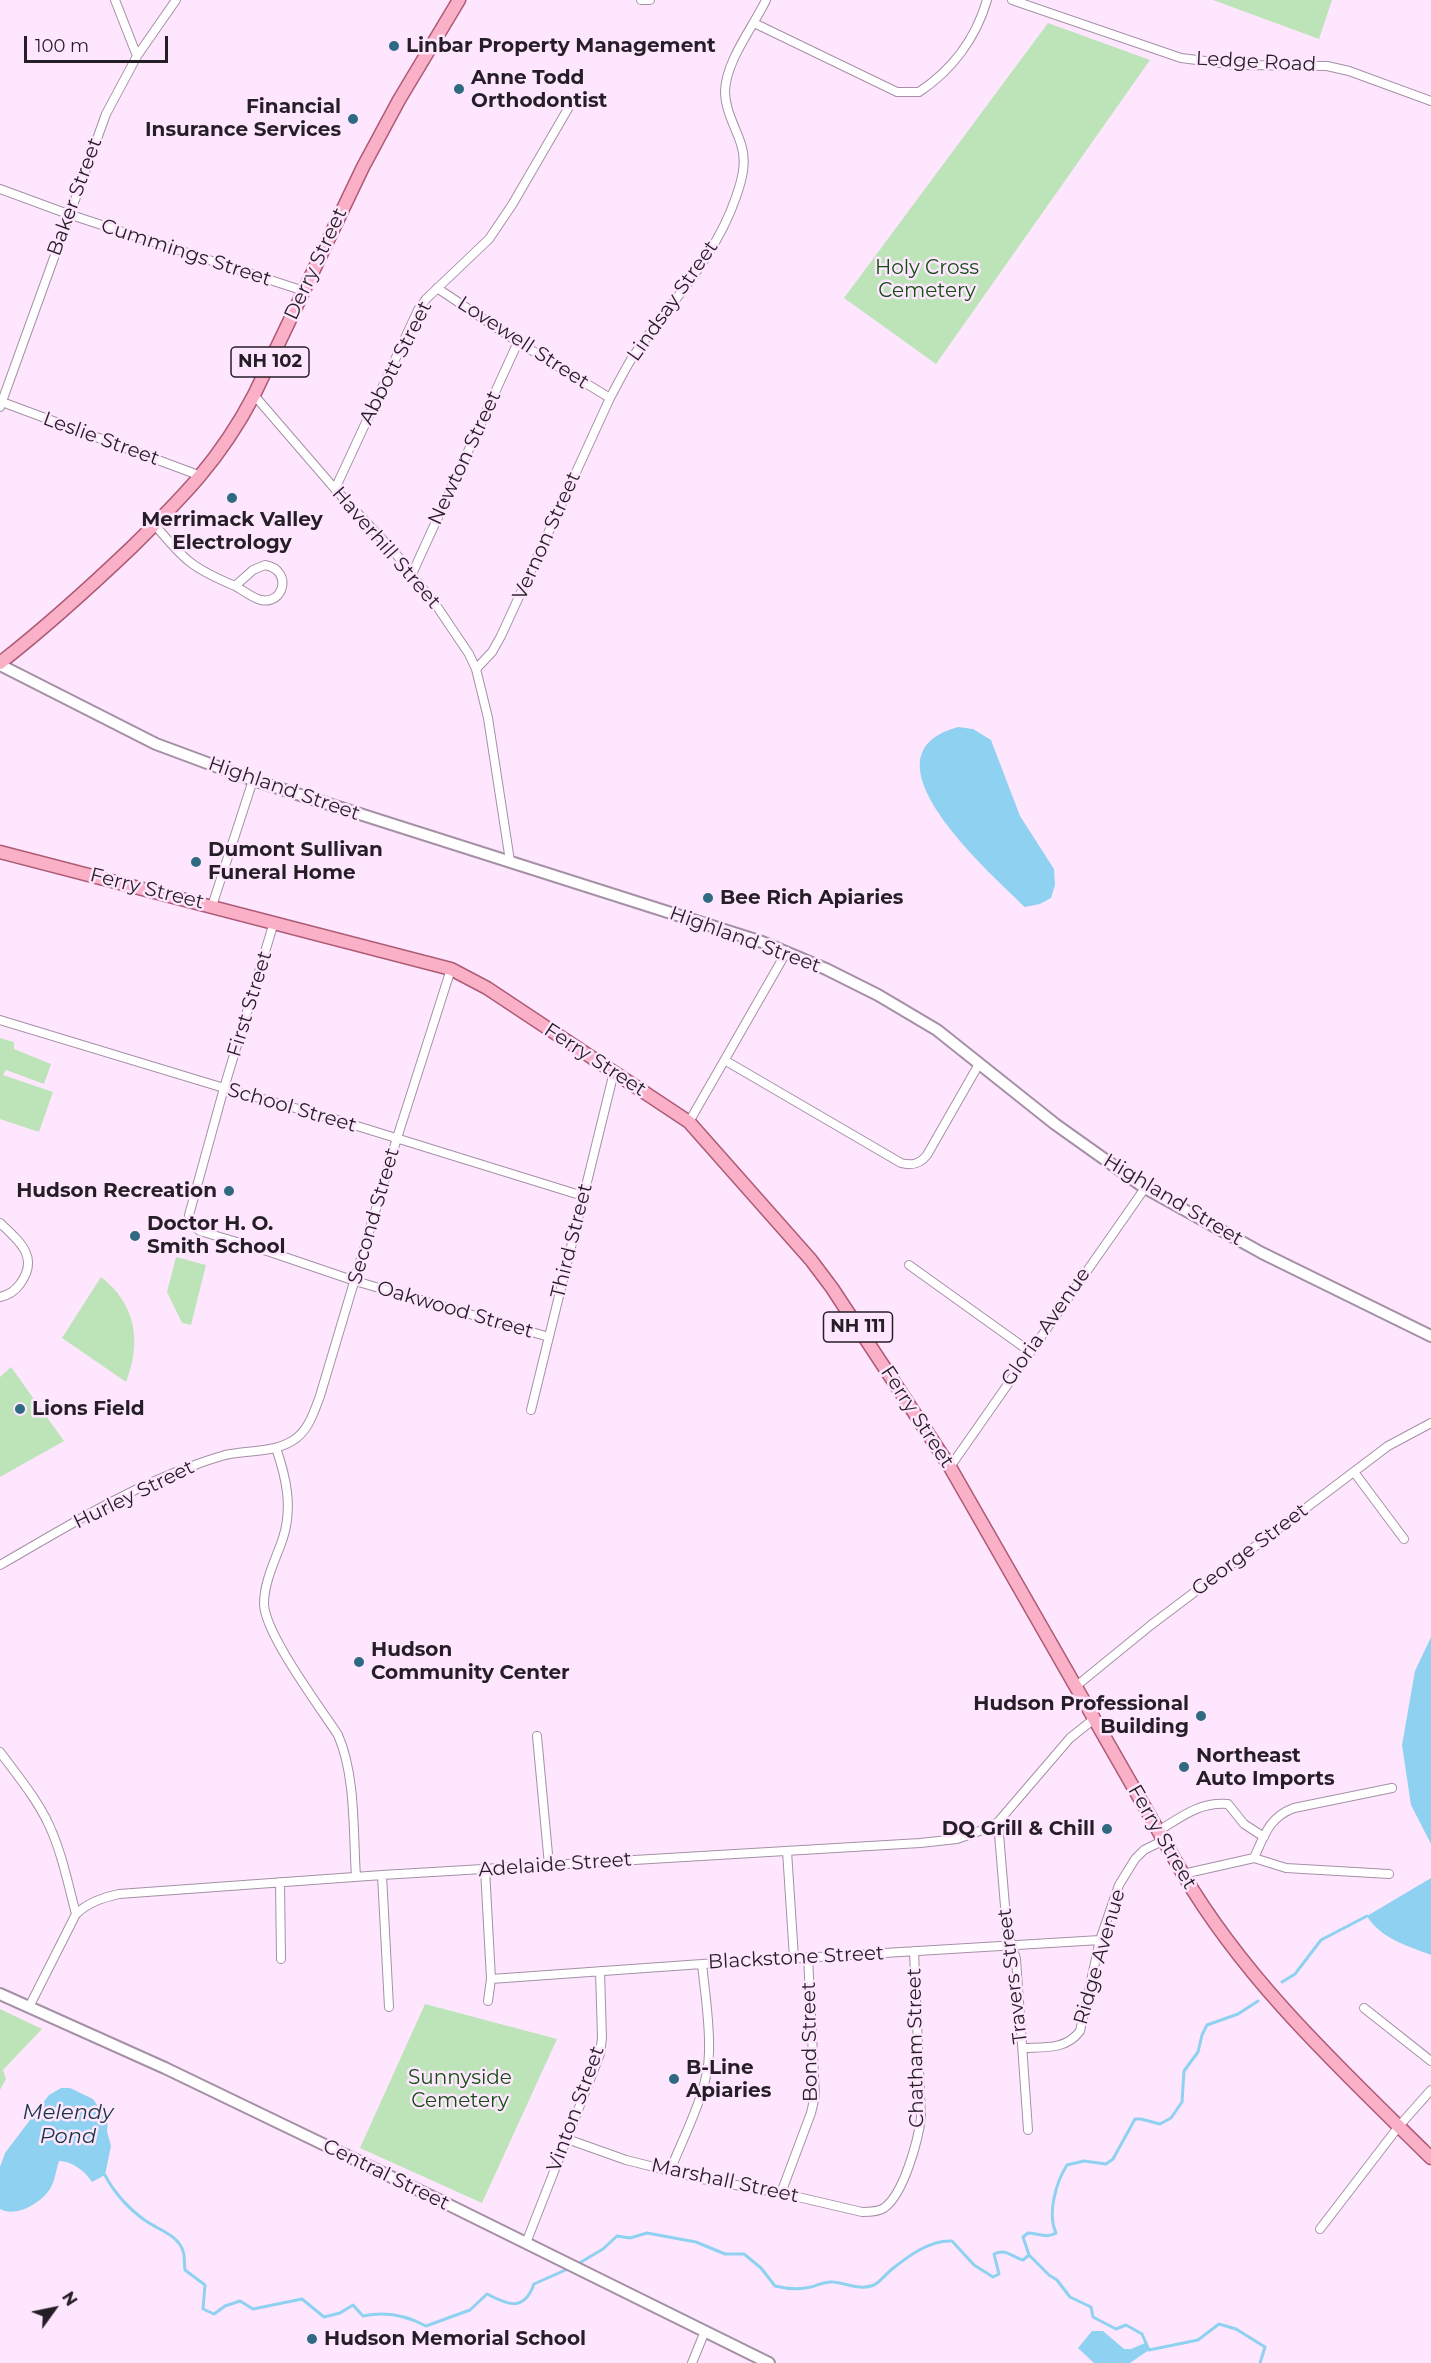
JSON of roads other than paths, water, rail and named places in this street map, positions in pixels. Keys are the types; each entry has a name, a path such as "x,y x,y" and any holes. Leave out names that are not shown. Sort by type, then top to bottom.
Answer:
{"main road":[{"name":"Derry Street","path":"0,664 73,602 154,525 201,476 229,438 254,395 374,147 399,100 459,0"},
{"name":"Ferry Street","path":"0,852 451,969 487,988 689,1122 822,1274 950,1467 1183,1874 1218,1929 1261,1984 1308,2036 1431,2158"}],"street":[{"path":"115,0 137,56"},
{"name":"Baker Street","path":"1,404 106,114 137,56 176,0"},
{"path":"641,0 650,0"},
{"name":"Lindsay Street","path":"610,398 632,359 694,277 717,238 736,198 742,176 743,154 728,111 725,89 740,47 766,0"},
{"path":"754,23 897,92 919,92 953,62 967,45 978,26 987,0"},
{"name":"Ledge Road","path":"1012,0 1181,58 1237,65 1327,66 1349,71 1431,101"},
{"name":"Abbott Street","path":"335,489 418,310 437,288 489,240 573,100"},
{"name":"Cummings Street","path":"0,189 68,214 304,291"},
{"name":"Lovewell Street","path":"437,288 518,342 610,398"},
{"name":"Newton Street","path":"412,574 518,342"},
{"name":"Haverhill Street","path":"254,395 412,574 461,640 476,669 488,718 510,861"},
{"name":"Vernon Street","path":"476,669 492,652 501,636 610,398"},
{"name":"Leslie Street","path":"1,404 201,476"},
{"path":"154,525 176,552 193,566 256,598 267,600 277,596 281,591 283,579 276,569 265,565 254,570 235,586"},
{"name":"Highland Street","path":"0,664 156,744 253,780 787,951 907,1012 937,1030 1055,1124 1145,1188 1262,1253 1431,1336"},
{"path":"212,906 253,780"},
{"name":"First Street","path":"191,1224 189,1215 274,922"},
{"path":"689,1122 787,951"},
{"name":"Second Street","path":"276,1448 292,1441 302,1433 313,1416 451,969"},
{"name":"School Street","path":"0,1020 583,1196"},
{"path":"726,1061 890,1157 908,1165 919,1162 927,1155 979,1064"},
{"name":"Third Street","path":"531,1410 614,1072"},
{"name":"Gloria Avenue","path":"950,1467 1145,1188"},
{"path":"0,1223 16,1238 27,1253 27,1270 21,1282 13,1292 0,1297"},
{"name":"Oakwood Street","path":"191,1224 200,1231 270,1251 355,1281 549,1337"},
{"path":"909,1265 1029,1351"},
{"name":"George Street","path":"1075,1686 1160,1618 1388,1446 1431,1423"},
{"path":"276,1448 286,1484 287,1518 267,1582 264,1604 266,1615 277,1641 338,1735 344,1748 349,1775 356,1877"},
{"name":"Hurley Street","path":"0,1565 114,1501 194,1465 226,1455 276,1448"},
{"path":"1354,1472 1404,1539"},
{"name":"Adelaide Street","path":"76,1914 86,1905 98,1899 119,1894 382,1875 933,1842 977,1834 998,1822 1070,1738 1094,1719"},
{"path":"537,1736 549,1865"},
{"path":"0,1752 28,1790 49,1825 59,1851 76,1914 29,2007"},
{"path":"1254,1858 1270,1824 1280,1813 1294,1808 1392,1788"},
{"name":"Ridge Avenue","path":"1023,2048 1064,2046 1080,2031 1100,1940 1119,1886 1128,1867 1144,1850 1201,1805 1215,1803 1228,1804 1244,1824 1264,1837"},
{"name":"Travers Street","path":"998,1822 1006,1930 1016,1959 1028,2130"},
{"name":"Bond Street","path":"787,1851 794,1958"},
{"path":"1183,1874 1254,1858 1286,1868 1389,1874"},
{"path":"485,1869 491,1979 488,2001"},
{"path":"382,1875 389,2007"},
{"path":"280,1882 281,1959"},
{"name":"Blackstone Street","path":"491,1979 1100,1940"},
{"name":"Chatham Street","path":"884,2208 897,2191 910,2161 918,2139 921,2118 914,1951"},
{"name":"Bond Street","path":"781,2193 811,2113 815,2096 808,1957"},
{"path":"670,2170 692,2117 710,2052 702,1964"},
{"name":"Vinton Street","path":"526,2243 600,2054 602,2038 600,1971"},
{"name":"Central Street","path":"0,1994 176,2073 769,2363"},
{"path":"1364,2008 1431,2061"},
{"path":"1320,2229 1399,2126 1431,2090"},
{"name":"Marshall Street","path":"567,2139 626,2160 702,2179 781,2193 862,2212 873,2212 884,2208"},
{"path":"692,2363 705,2331"}],"water":[{"path":"958,727 973,729 991,740 1020,816 1054,869 1055,885 1051,898 1040,904 1025,907 986,869 940,815 925,788 920,762 930,741"},
{"path":"1431,1637 1431,1844 1411,1805 1402,1745 1415,1671"},
{"path":"1431,1878 1431,1955 1387,1936 1367,1916"},
{"name":"Melendy Pond","path":"61,2088 70,2088 93,2099 108,2121 107,2131 111,2146 105,2175 92,2182 78,2167 59,2161 52,2186 41,2199 28,2208 13,2212 0,2209 0,2167 5,2153 49,2095"},
{"path":"1092,2331 1103,2331 1124,2349 1131,2349 1145,2343 1149,2350 1130,2363 1094,2363 1078,2348"}],"waterway":[{"path":"1282,1982 1295,1974 1321,1940 1367,1916"},
{"path":"576,2265 603,2249 617,2236 630,2238 647,2233 696,2242 725,2254 744,2254 761,2268 775,2286 802,2289 830,2282 869,2287 919,2250 935,2243 952,2241 974,2265 993,2277 999,2274 994,2254 1006,2252 1023,2260 1029,2255 1023,2237 1028,2233 1046,2236 1056,2233 1052,2217 1054,2198 1059,2180 1067,2165 1084,2161 1106,2164 1113,2159 1135,2119 1160,2124 1171,2118 1182,2102 1184,2071 1198,2052 1207,2025 1238,2014 1258,2001"},
{"path":"105,2175 118,2195 134,2212 168,2233 181,2245 185,2270 205,2285 203,2309 214,2314 225,2306 240,2301 253,2309 302,2299 324,2317 340,2313 353,2305 363,2316 396,2315 426,2326 470,2310 487,2294 508,2303 520,2302 530,2293 534,2284 570,2268"},
{"path":"1029,2255 1057,2280 1070,2297 1091,2307 1093,2317 1116,2329 1126,2325 1142,2334 1149,2350 1198,2340 1219,2324 1236,2329 1265,2347 1260,2363"}],"place":[{"name":"Linbar Property Management","path":"394,46"},
{"name":"Anne Todd Orthodontist","path":"459,89"},
{"name":"Financial Insurance Services","path":"353,119"},
{"name":"Merrimack Valley Electrology","path":"232,498"},
{"name":"Dumont Sullivan Funeral Home","path":"196,862"},
{"name":"Bee Rich Apiaries","path":"708,898"},
{"name":"Hudson Recreation","path":"229,1191"},
{"name":"Doctor H. O. Smith School","path":"135,1236"},
{"name":"Lions Field","path":"20,1409"},
{"name":"Hudson Community Center","path":"359,1662"},
{"name":"Hudson Professional Building","path":"1201,1716"},
{"name":"Northeast Auto Imports","path":"1184,1767"},
{"name":"DQ Grill & Chill","path":"1107,1829"},
{"name":"B-Line Apiaries","path":"674,2079"},
{"name":"Hudson Memorial School","path":"312,2339"}],"park label":[{"name":"Holy Cross Cemetery","path":"927,280"},
{"name":"Sunnyside Cemetery","path":"460,2090"}]}
